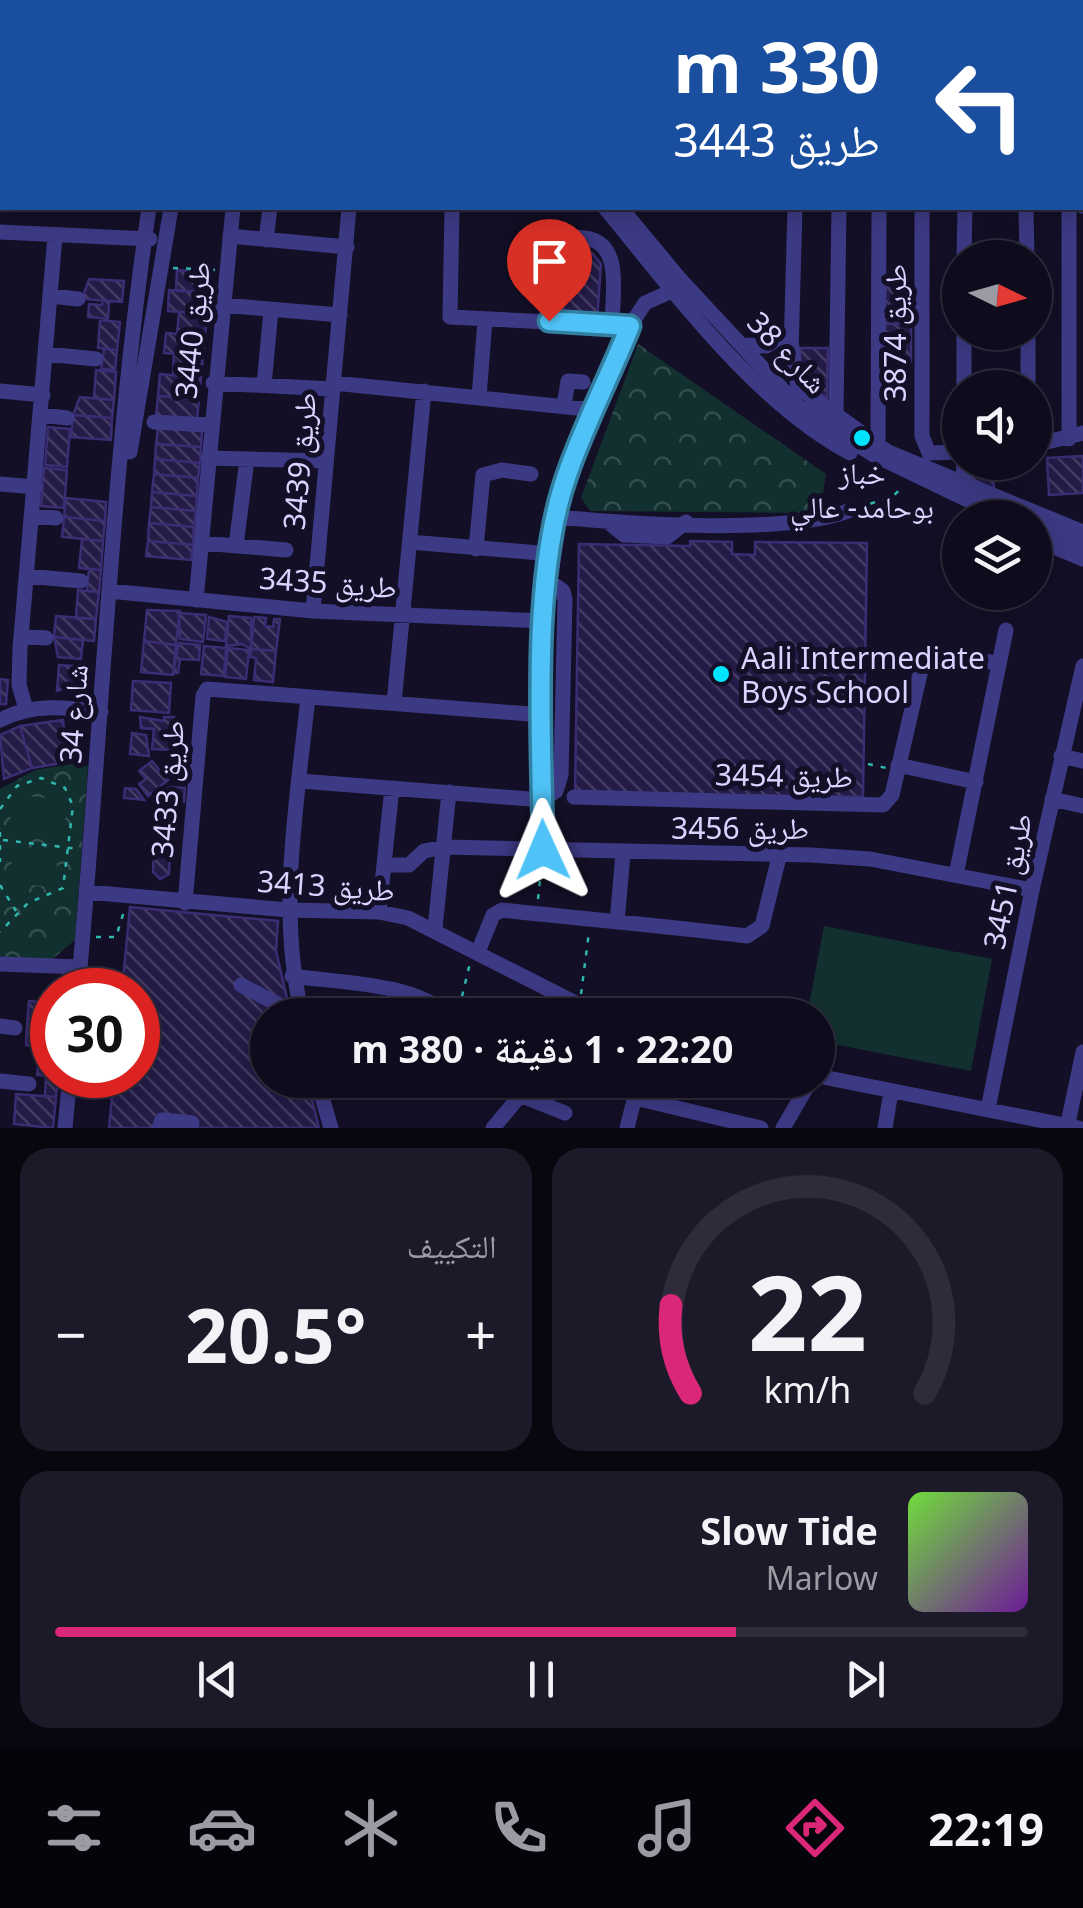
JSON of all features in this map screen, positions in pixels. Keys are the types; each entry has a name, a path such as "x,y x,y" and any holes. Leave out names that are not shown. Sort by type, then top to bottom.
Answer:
{"street":[{"name":"شارع 34","path":"80,966 86,937 109,591 149,210"},
{"name":"شارع 34","path":"114,539 171,210"},
{"name":"طريق 3440","path":"196,600 232,210"},
{"path":"266,240 270,210"},
{"name":"طريق 3439","path":"313,611 349,210"},
{"path":"452,210 448,313 453,318 630,326"},
{"path":"607,210 661,277 676,284"},
{"name":"شارع 38","path":"621,210 676,284 828,441 947,500"},
{"path":"772,387 789,340 794,210"},
{"path":"836,414 839,210"},
{"path":"878,445 879,210"},
{"name":"طريق 3874","path":"922,210 922,436 924,448 933,454 942,453"},
{"path":"964,210 964,240"},
{"path":"1026,210 1027,240"},
{"path":"1069,210 1076,437"},
{"path":"0,232 144,243 164,254"},
{"path":"26,708 19,685 21,642 55,236"},
{"path":"230,236 347,247"},
{"path":"549,321 555,244 562,238 580,237 601,242 610,254 612,325"},
{"path":"543,850 544,621 551,554 566,476 645,290 661,277"},
{"path":"639,311 676,284"},
{"name":"شارع 38","path":"676,284 744,346 772,387 798,406 849,442 962,488 979,500"},
{"path":"50,296 78,299"},
{"path":"222,306 340,316"},
{"path":"264,385 271,310"},
{"path":"479,397 485,320"},
{"path":"789,340 798,387 878,445 962,488 1083,532"},
{"path":"744,346 789,340"},
{"path":"46,354 96,359"},
{"path":"564,406 568,381 584,382"},
{"path":"213,383 424,391 596,410"},
{"path":"0,391 43,395"},
{"path":"394,703 424,391"},
{"path":"798,406 836,414"},
{"path":"41,416 68,418"},
{"path":"154,422 210,425"},
{"path":"208,458 326,461"},
{"path":"236,546 247,459"},
{"path":"476,549 484,475 502,470 531,474"},
{"path":"962,488 963,480"},
{"path":"0,484 35,487"},
{"path":"558,517 608,522 808,523 848,511"},
{"path":"32,516 56,518"},
{"path":"1052,533 1083,543"},
{"path":"410,542 551,554"},
{"path":"202,543 286,550"},
{"path":"1052,546 1083,559"},
{"path":"27,576 81,580"},
{"path":"300,781 542,800 556,791 561,775 565,596 548,580"},
{"name":"طريق 3435","path":"109,591 313,611 544,621"},
{"path":"956,875 1006,630"},
{"path":"0,648 46,638"},
{"name":"طريق 3454","path":"574,798 883,805 892,795 923,661 933,655 998,663"},
{"name":"طريق 3451","path":"988,1109 1083,666"},
{"name":"طريق 3433","path":"185,902 205,691 218,688 543,715"},
{"path":"298,998 292,976 288,910 308,697"},
{"path":"0,720 26,708 101,712"},
{"path":"1061,756 1083,761"},
{"path":"898,767 976,782"},
{"path":"380,912 392,788"},
{"path":"435,928 449,792"},
{"path":"1052,800 1083,806"},
{"path":"384,865 409,866 424,851 445,847"},
{"name":"طريق 3456","path":"445,847 870,858 1032,890"},
{"path":"617,922 623,854"},
{"path":"476,950 497,912 747,936 756,933 765,918 780,854"},
{"name":"شارع 34","path":"80,966 77,957 87,893"},
{"name":"طريق 3413","path":"87,893 288,910 380,912 435,928 563,998"},
{"path":"0,964 80,966"},
{"path":"292,976 411,998"},
{"path":"241,985 266,998"},
{"path":"835,1079 1071,1127 1083,1052"},
{"path":"0,1081 29,1084"},
{"path":"885,1128 891,1091"},
{"path":"65,1128 68,1098"},
{"path":"322,1098 331,1128"},
{"path":"492,1128 518,1098"},
{"path":"525,1098 566,1113"},
{"path":"626,1128 635,1098 761,1128"},
{"path":"784,1128 801,1098"},
{"path":"159,1128 162,1120 192,1123"}],"path":[{"path":"164,254 226,271"},
{"path":"848,511 893,496 907,481"},
{"path":"868,764 898,767"},
{"path":"0,809 12,790 28,780 60,784 72,800 63,888 17,912 0,932"},
{"path":"0,832 0,862"},
{"path":"3,840 90,850"},
{"path":"536,915 543,850"},
{"path":"0,885 17,912"},
{"path":"86,937 116,938 122,930 126,896"},
{"path":"589,998 591,921"},
{"path":"462,998 476,950"}],"green space":[{"path":"638,344 826,474 821,505 809,513 590,511 581,498"},
{"path":"72,764 88,766 75,940 50,961 0,956 0,789 35,770"},
{"path":"13,795 67,800 64,830 10,826"},
{"path":"12,858 57,862 55,887 10,883"},
{"path":"824,926 992,959 971,1071 835,1044 835,998 810,998"}],"building":[{"path":"563,250 592,253 601,264 597,321 558,318"},
{"path":"177,270 210,273 208,293 176,290"},
{"path":"89,279 124,281 122,302 82,299"},
{"path":"886,284 907,285 905,324 884,323"},
{"path":"169,290 208,293 207,314 168,311"},
{"path":"103,300 109,301 108,319 88,317 89,304 102,305"},
{"path":"179,312 207,314 205,336 177,334"},
{"path":"100,320 120,322 117,350 98,348"},
{"path":"885,324 911,324 911,361 885,361"},
{"path":"166,333 205,336 203,356 164,353"},
{"path":"800,348 828,348 827,398 800,381"},
{"path":"104,349 117,350 115,370 101,369"},
{"path":"174,354 203,356 201,378 173,375"},
{"path":"96,370 116,372 114,400 94,398"},
{"path":"160,374 201,378 199,399 158,396"},
{"path":"158,396 199,399 197,420 156,417"},
{"path":"80,397 114,400 112,418 73,415"},
{"path":"73,415 112,418 111,440 71,437"},
{"path":"48,427 70,429 67,467 45,465"},
{"path":"158,428 202,431 201,447 156,444"},
{"path":"156,444 201,447 200,463 155,459"},
{"path":"1083,456 1083,493 1049,495 1052,458"},
{"path":"155,459 200,463 198,478 154,474"},
{"path":"44,468 67,470 64,508 41,506"},
{"path":"154,474 198,478 197,496 152,492"},
{"path":"994,480 994,493 969,483"},
{"path":"152,492 197,496 196,511 151,507"},
{"path":"66,498 106,502 105,521 64,517"},
{"path":"151,507 196,511 194,527 149,523"},
{"path":"64,517 105,521 103,541 62,537"},
{"path":"149,523 194,527 193,545 148,541"},
{"path":"82,539 103,541 101,570 79,568"},
{"path":"148,541 193,545 191,560 146,556"},
{"name":"Aali Intermediate Boys School","path":"690,541 732,542 732,554 755,555 755,542 867,543 863,797 575,793 579,544 690,546"},
{"path":"89,569 101,570 99,592 87,591"},
{"path":"78,590 99,592 96,619 76,618"},
{"path":"147,610 180,611 176,645 144,641"},
{"path":"179,613 206,615 203,642 180,639"},
{"path":"56,616 96,619 94,641 54,637"},
{"path":"229,616 251,618 251,649 242,644 226,646"},
{"path":"209,617 227,622 225,641 207,639"},
{"path":"254,617 266,618 265,626 273,627 274,619 280,619 276,651 251,649"},
{"path":"54,637 83,640 81,659 58,657"},
{"path":"144,641 176,645 173,675 141,672"},
{"path":"179,643 200,645 199,660 180,659 178,673 173,673"},
{"path":"204,646 226,648 224,676 201,674"},
{"path":"228,648 249,650 246,679 225,677"},
{"path":"251,649 276,651 273,682 254,680 256,658 250,657"},
{"path":"59,665 88,667 87,681 57,691"},
{"path":"0,679 8,680 6,704 0,704"},
{"path":"133,681 171,683 169,713 131,710"},
{"path":"140,717 164,721 164,717 174,717 171,750 152,749 154,729 141,728"},
{"path":"63,720 68,762 32,768 20,726"},
{"path":"20,726 32,768 4,779 0,735"},
{"path":"132,733 146,735 149,756 130,754"},
{"path":"152,761 168,780 148,796 139,784 146,779 139,771"},
{"path":"125,788 136,789 144,800 124,798"},
{"path":"185,788 184,802 161,801 161,791"},
{"path":"166,803 174,812 172,832 163,837 156,831 157,810"},
{"path":"163,844 170,853 169,874 160,879 153,872 154,851"},
{"path":"130,907 278,921 276,951 287,998 250,998 250,1098 312,1098 319,1128 109,1128 112,1098 160,1098 160,968 124,968"},
{"path":"27,1025 30,1025 30,1045 26,1045"},
{"path":"16,1094 56,1098 53,1128 14,1124"}],"place":[{"name":"خباز بوحامد- عالي","path":"862,438"},
{"name":"Aali Intermediate Boys School","path":"721,674"}],"route":[{"path":"543,850 544,621 551,554 566,476 630,326 549,321"}]}
